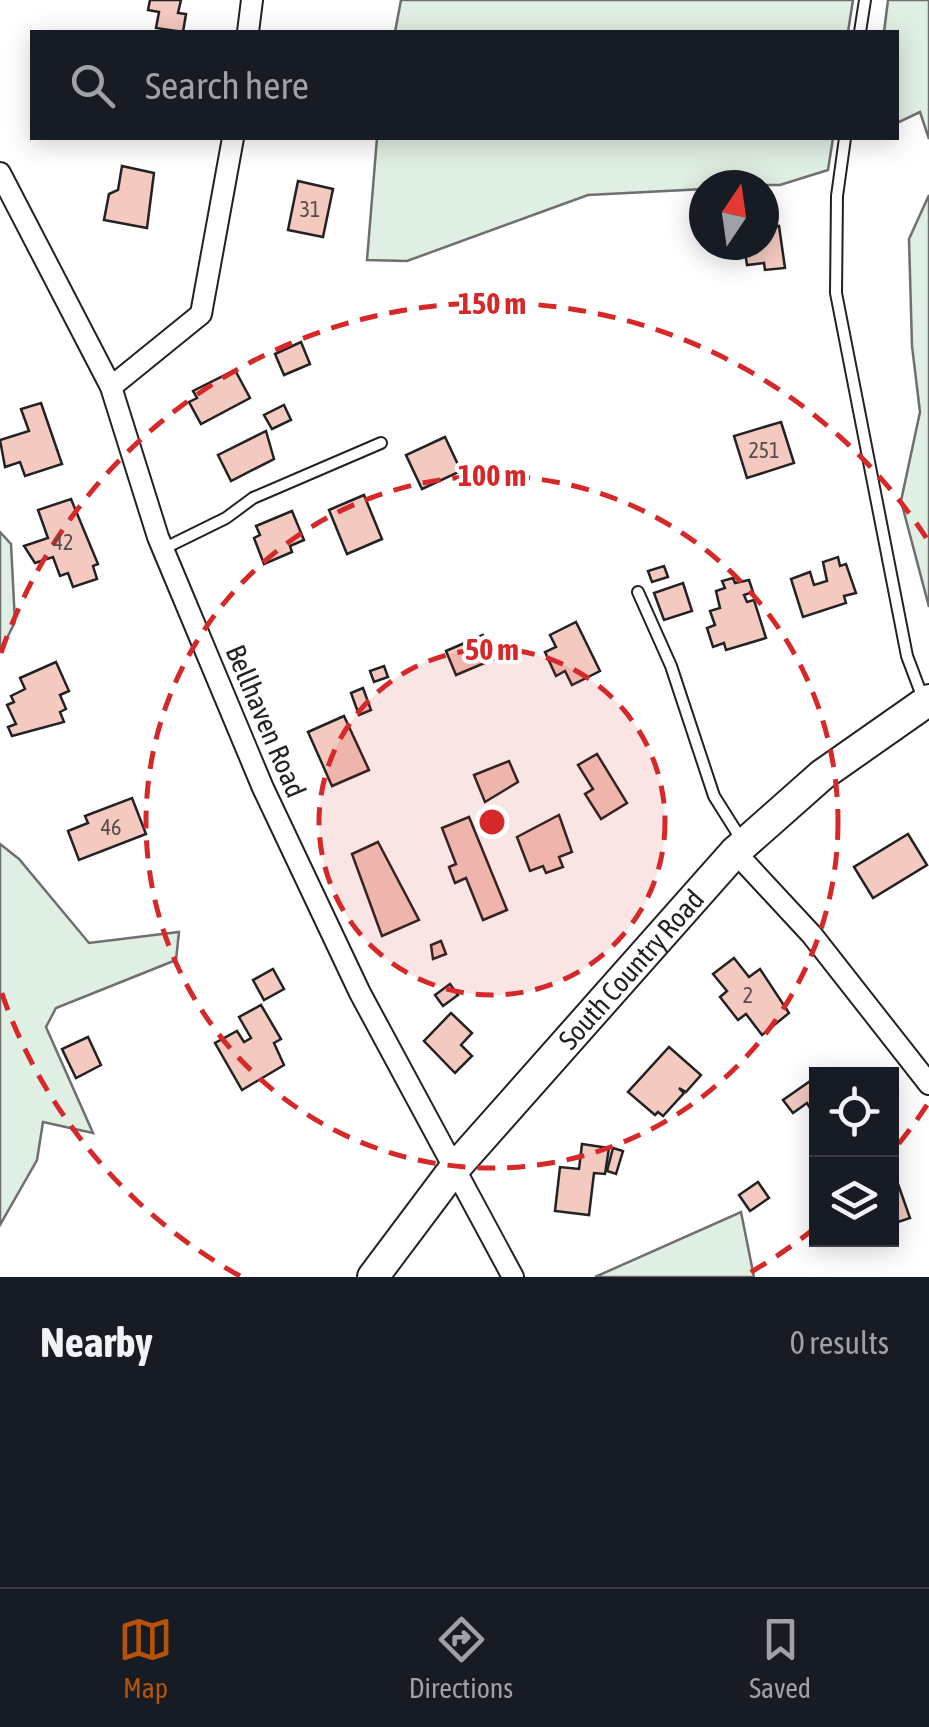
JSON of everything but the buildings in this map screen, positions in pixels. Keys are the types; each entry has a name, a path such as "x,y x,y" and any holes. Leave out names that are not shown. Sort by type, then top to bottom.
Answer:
{"main road":[{"name":"South Country Road","path":"373,1277 454,1169 739,848 822,775 927,702"}],"street":[{"path":"248,30 252,0"},
{"path":"111,388 201,314 233,140"},
{"name":"Bellhaven Road","path":"0,173 111,388 163,548 271,805 360,992 513,1277"},
{"path":"739,848 929,1084"}],"lane":[{"path":"860,30 865,0"},
{"path":"845,140 837,196 836,293 907,656 927,702"},
{"path":"163,548 226,518 253,498 381,443"},
{"path":"638,592 671,666 714,796 739,848"}],"green space":[{"path":"401,0 853,0 848,30 395,30"},
{"path":"888,0 929,0 929,139 920,112 899,122 899,30 884,30"},
{"path":"377,140 833,140 828,170 780,185 779,170 689,170 689,190 588,195 407,261 367,260"},
{"path":"929,195 929,607 901,501 920,412 912,346 909,239"},
{"path":"0,532 11,544 15,622 0,652"},
{"path":"0,844 19,859 89,943 179,932 176,960 56,1008 46,1027 93,1133 43,1122 37,1160 0,1225"},
{"path":"741,1212 754,1277 595,1277"}]}
